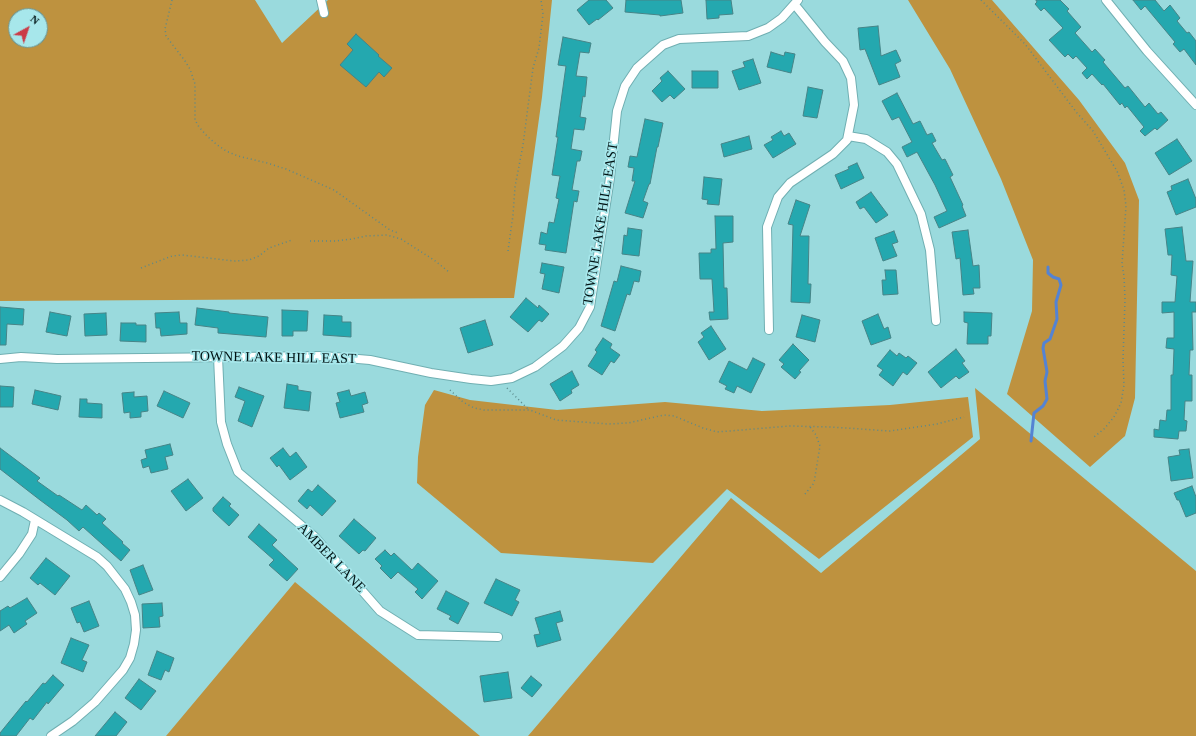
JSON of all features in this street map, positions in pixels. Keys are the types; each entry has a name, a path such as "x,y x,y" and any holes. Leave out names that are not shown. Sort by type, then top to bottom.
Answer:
{"street":[{"path":"321,0 324,13"},
{"path":"1106,0 1147,51 1196,106"},
{"path":"769,330 767,227 778,197 790,183 833,154 847,140 854,105 851,78 843,61 825,42 796,2"},
{"name":"TOWNE LAKE HILL EAST","path":"0,359 21,357 57,359 323,356 370,360 431,373 491,381 512,378 535,367 563,346 579,328 590,307 610,178 617,111 625,86 637,68 663,45 679,40 748,36 768,28 782,18 796,2"},
{"path":"848,136 866,139 886,152 897,164 921,214 930,250 936,321"},
{"name":"AMBER LANE","path":"218,357 221,422 227,444 238,472 314,536 380,612 418,635 498,637"},
{"path":"0,500 85,549 107,566 125,589 135,616 136,630 134,644 130,658 124,670 115,682 84,712 51,736"},
{"path":"0,577 19,554 32,534 35,520"}],"path":[{"path":"172,0 165,28 166,36 190,69 195,84 195,120 207,136 226,151 238,156 286,169 334,190 398,234"},
{"path":"508,250 515,187 522,151 533,68 539,48 543,14 541,0"},
{"path":"981,0 1024,44 1077,113 1093,131 1117,171 1124,190 1126,206 1122,264 1125,299 1123,360 1124,385 1121,403 1114,417 1104,429 1094,437"},
{"path":"310,241 346,240 366,236 387,235 401,239 434,260 449,272"},
{"path":"141,268 172,256 182,255 234,261 249,260 260,256 269,248 292,240"},
{"path":"507,388 528,409 556,420 608,424 628,423 664,415 674,416 703,428 718,432 768,428 810,427 890,432 937,424 964,417"},
{"path":"450,390 463,402 479,409 496,411 528,409"},
{"path":"805,494 814,483 820,446 816,435 810,427"}],"shaded area":[{"path":"0,0 255,0 282,43 328,0 552,0 542,97 514,298 0,301"},
{"path":"908,0 992,0 1079,100 1125,163 1139,200 1135,398 1125,436 1090,467 1007,394 1032,311 1033,260 1001,179 950,69"},
{"path":"975,388 1196,571 1196,736 528,736 731,498 821,573 980,439"},
{"path":"434,390 470,400 557,410 665,402 762,411 890,405 968,397 973,437 819,559 727,489 653,563 501,553 417,483 418,457 425,405"},
{"path":"295,582 355,632 480,736 166,736"}],"building":[{"path":"589,0 606,0 613,8 589,25 577,10"},
{"path":"626,0 681,0 683,13 660,16 625,12"},
{"path":"706,0 731,0 733,14 719,15 719,18 707,19"},
{"path":"1036,0 1060,0 1069,9 1067,11 1081,27 1075,33 1092,52 1095,49 1105,60 1103,62 1125,88 1128,86 1145,107 1149,103 1158,114 1161,112 1168,120 1157,130 1155,128 1145,136 1140,131 1144,127 1127,106 1125,108 1122,103 1120,105 1103,84 1102,85 1092,74 1087,79 1082,73 1087,68 1076,56 1073,59 1068,54 1065,57 1049,40 1063,28 1044,8 1041,11 1035,4 1037,2"},
{"path":"1133,0 1155,0 1164,11 1170,5 1180,18 1177,21 1196,41 1196,65 1184,49 1180,52 1173,44 1175,42 1145,6 1141,10"},
{"path":"878,26 881,56 896,50 901,61 895,64 900,77 879,85 865,49 860,50 858,28"},
{"path":"356,34 392,68 384,77 379,72 366,87 340,65 353,50 347,44"},
{"path":"563,37 591,43 589,53 580,52 576,76 587,77 585,97 583,96 580,117 586,118 584,130 574,129 571,149 582,151 580,161 577,161 572,190 579,191 577,202 574,201 566,253 545,250 546,245 539,244 541,232 547,234 549,222 554,223 559,199 556,198 560,176 552,175 566,66 558,65"},
{"path":"771,52 784,56 785,52 795,54 791,73 767,67"},
{"path":"753,59 761,83 739,90 732,71 745,67 743,62"},
{"path":"668,71 685,89 674,99 670,95 662,102 652,91 662,81 660,78"},
{"path":"692,71 718,71 718,88 692,88"},
{"path":"808,87 823,90 817,118 803,116"},
{"path":"897,93 913,124 920,121 927,135 932,133 936,141 932,143 942,160 945,159 953,175 950,177 963,205 962,206 966,216 939,228 934,217 947,211 917,152 907,157 902,147 912,142 899,117 892,120 882,101"},
{"path":"645,119 663,123 650,184 643,201 648,203 643,218 625,213 635,181 632,181 634,168 628,167 630,156 637,157"},
{"path":"781,131 784,136 789,133 796,144 773,158 764,145 773,140 771,137"},
{"path":"749,136 752,149 724,157 721,144"},
{"path":"1177,139 1192,161 1169,175 1155,153"},
{"path":"857,163 864,178 841,189 835,175 849,169 848,167"},
{"path":"704,177 722,179 719,205 707,204 708,200 702,199"},
{"path":"1188,179 1196,199 1196,207 1176,215 1167,192 1172,190 1171,186"},
{"path":"871,192 888,215 876,223 864,207 860,209 856,202"},
{"path":"796,200 810,205 800,236 809,236 808,284 811,284 810,303 791,302 793,225 788,224"},
{"path":"715,216 733,216 733,242 723,243 724,288 727,288 728,319 710,320 709,312 714,312 712,279 700,279 699,253 711,253 711,249 716,249"},
{"path":"1182,227 1186,261 1193,261 1190,302 1196,302 1196,312 1192,312 1193,350 1190,350 1189,375 1192,375 1192,401 1185,401 1184,420 1187,421 1186,431 1179,431 1178,439 1154,437 1154,429 1159,430 1160,420 1166,421 1167,410 1171,410 1171,375 1173,375 1174,349 1166,348 1167,338 1174,338 1174,312 1162,313 1162,302 1175,302 1177,276 1171,275 1172,255 1168,255 1165,229"},
{"path":"628,228 642,230 639,256 622,254 624,235 627,236"},
{"path":"968,230 973,266 979,265 980,288 973,288 974,294 963,295 960,258 956,259 952,232"},
{"path":"894,231 898,242 892,244 897,256 883,261 875,238"},
{"path":"542,263 564,267 559,293 542,289 545,274 540,273"},
{"path":"621,266 641,271 639,282 634,281 630,295 627,294 615,331 601,326 614,281 617,282"},
{"path":"885,270 896,270 898,294 883,295 882,280 886,280"},
{"path":"526,298 538,308 539,305 549,314 542,322 539,320 528,332 510,317"},
{"path":"0,307 24,309 23,325 7,324 6,345 0,345"},
{"path":"197,308 268,317 266,337 218,333 218,328 195,325"},
{"path":"282,310 308,311 307,331 293,331 293,336 282,336"},
{"path":"50,312 71,316 67,336 46,332"},
{"path":"179,312 180,323 187,323 187,334 161,336 160,328 156,328 155,313"},
{"path":"964,312 992,313 991,336 988,336 988,344 967,344 968,323 964,322"},
{"path":"106,313 107,335 85,336 84,314"},
{"path":"878,314 884,329 888,327 891,338 871,345 862,321"},
{"path":"324,315 342,316 342,322 351,322 351,337 323,335"},
{"path":"802,315 820,320 815,342 796,337"},
{"path":"485,320 493,345 468,353 460,328"},
{"path":"121,323 146,325 146,342 120,341"},
{"path":"711,326 726,349 709,360 698,342 704,337 701,333"},
{"path":"603,338 612,344 610,348 620,355 614,363 611,361 602,375 588,366 597,352 595,350"},
{"path":"793,344 809,360 799,371 801,372 795,379 781,367 784,364 779,360"},
{"path":"956,349 965,361 962,363 969,372 959,379 956,376 941,388 928,372"},
{"path":"890,350 897,356 899,353 906,358 908,356 917,363 907,375 903,372 893,386 879,375 883,370 877,366"},
{"path":"753,358 765,364 751,393 737,386 734,393 725,389 727,386 719,382 729,361 747,370"},
{"path":"572,371 579,385 571,390 572,393 560,401 550,384"},
{"path":"287,384 298,386 298,390 311,392 309,411 284,408"},
{"path":"0,386 14,387 13,407 0,407"},
{"path":"239,387 264,396 252,427 238,421 245,401 235,397"},
{"path":"35,390 61,396 58,410 32,404"},
{"path":"349,390 351,396 365,392 368,403 362,405 364,412 340,418 336,403 340,402 337,393"},
{"path":"164,391 190,403 183,418 157,406"},
{"path":"134,392 134,397 147,396 148,411 141,412 141,417 130,418 130,412 124,413 122,393"},
{"path":"80,399 87,399 87,403 102,404 102,418 79,417"},
{"path":"170,444 173,455 165,457 168,469 151,473 149,466 143,468 141,460 147,458 145,450"},
{"path":"0,448 40,478 37,481 58,496 59,495 82,510 86,505 97,515 99,513 106,519 102,523 130,550 121,561 83,527 79,531 67,520 0,469"},
{"path":"283,448 290,457 296,452 307,467 290,480 279,465 277,467 270,458"},
{"path":"1189,449 1193,478 1171,481 1168,457 1180,455 1179,450"},
{"path":"188,479 203,498 186,511 171,491"},
{"path":"318,485 336,501 322,516 310,505 307,509 298,501 308,489 312,492"},
{"path":"1192,486 1196,497 1196,513 1186,517 1179,500 1177,500 1174,493"},
{"path":"223,497 231,504 229,506 239,515 229,526 213,511 213,508"},
{"path":"354,519 376,538 365,551 363,550 359,554 339,536"},
{"path":"259,524 277,540 272,545 298,569 287,581 269,565 274,560 248,537"},
{"path":"385,550 391,556 394,553 412,570 418,563 438,581 422,599 415,592 418,589 398,572 391,579 380,568 382,566 375,559"},
{"path":"46,558 70,576 55,595 40,583 38,585 30,578"},
{"path":"143,565 153,590 139,595 130,570"},
{"path":"496,579 520,590 515,600 519,602 512,616 484,603"},
{"path":"446,591 469,603 458,624 449,619 451,616 437,609"},
{"path":"27,598 37,613 25,621 27,624 14,633 9,625 0,631 0,611 8,606 10,608"},
{"path":"89,601 99,626 84,632 80,622 77,623 71,608"},
{"path":"162,603 163,616 159,617 160,627 143,628 142,604"},
{"path":"560,611 563,621 556,623 561,640 537,647 534,635 540,634 535,618"},
{"path":"71,638 89,645 82,660 87,662 83,672 61,663"},
{"path":"157,651 174,658 169,672 165,670 161,680 148,675"},
{"path":"508,672 512,698 484,702 480,676"},
{"path":"53,675 64,685 48,704 47,702 33,720 30,718 16,736 0,736 0,733 26,701 27,702 43,683 45,684"},
{"path":"531,676 542,685 532,697 521,688"},
{"path":"139,679 156,691 141,710 125,698"},
{"path":"115,712 127,722 116,736 95,736"}],"waterway":[{"path":"1031,441 1034,413 1043,406 1047,399 1045,381 1047,372 1043,348 1044,343 1050,339 1057,319 1056,302 1061,285 1059,279 1048,273 1048,267"}]}
